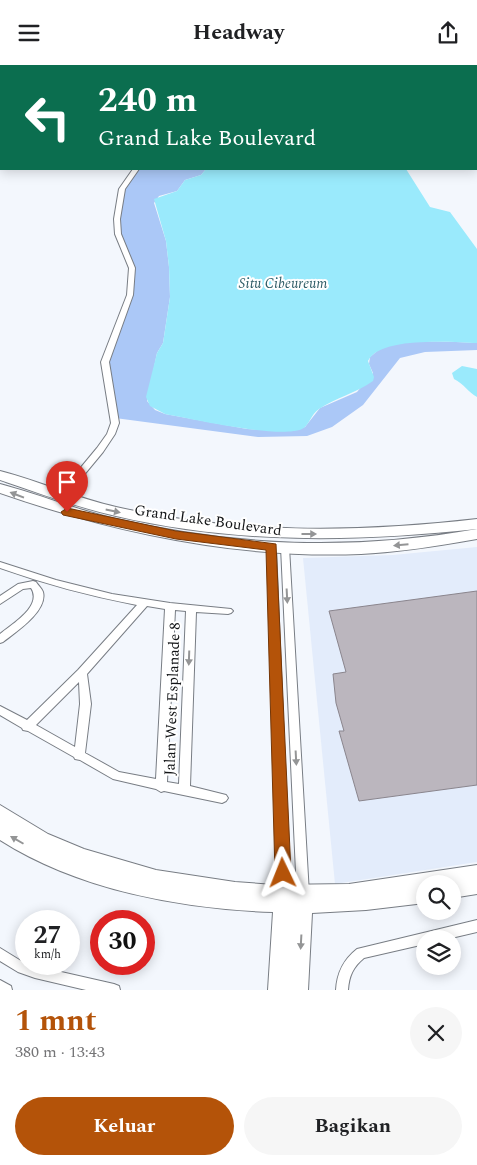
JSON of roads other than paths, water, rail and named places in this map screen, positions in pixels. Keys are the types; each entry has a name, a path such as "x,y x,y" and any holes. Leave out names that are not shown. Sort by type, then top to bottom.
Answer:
{"street":[{"path":"61,497 111,434 114,423 105,362 130,295 132,281 132,268 118,234 117,219 122,189 135,170"},
{"name":"Grand Lake Boulevard","path":"0,475 61,497 104,509 181,524 266,533 476,532"},
{"name":"Grand Lake Boulevard","path":"0,488 58,509 97,520 176,535 278,547 333,549 401,545 476,532"},
{"path":"278,547 306,899 298,990"},
{"path":"278,547 306,899 278,990"},
{"path":"0,565 78,590 170,607 228,611"},
{"path":"0,601 21,585 33,584 38,589 39,598 34,611 0,639"},
{"path":"27,727 82,673 145,602"},
{"path":"161,787 170,607"},
{"name":"Jalan West Esplanade 8","path":"184,791 191,609"},
{"path":"80,756 86,685 82,673"},
{"path":"0,711 117,777 222,798"},
{"path":"0,813 46,842 108,866 170,881 306,899 477,873"},
{"path":"0,830 38,852 84,870 165,891 306,899 416,894"},
{"path":"461,888 477,885"},
{"path":"342,990 342,978 349,961 361,953 477,927"},
{"path":"0,954 17,965 35,972 114,990"},
{"path":"0,986 6,990"}],"water":[{"name":"Situ Cibeureum","path":"205,170 407,170 430,207 450,212 477,249 477,343 418,342 386,347 375,353 368,361 374,377 373,381 316,411 302,429 275,432 215,424 165,414 150,406 146,397 157,353 163,343 170,297 166,241 154,199 177,191 185,180 201,175"},
{"path":"462,366 477,369 477,397 454,379 452,373"}]}
